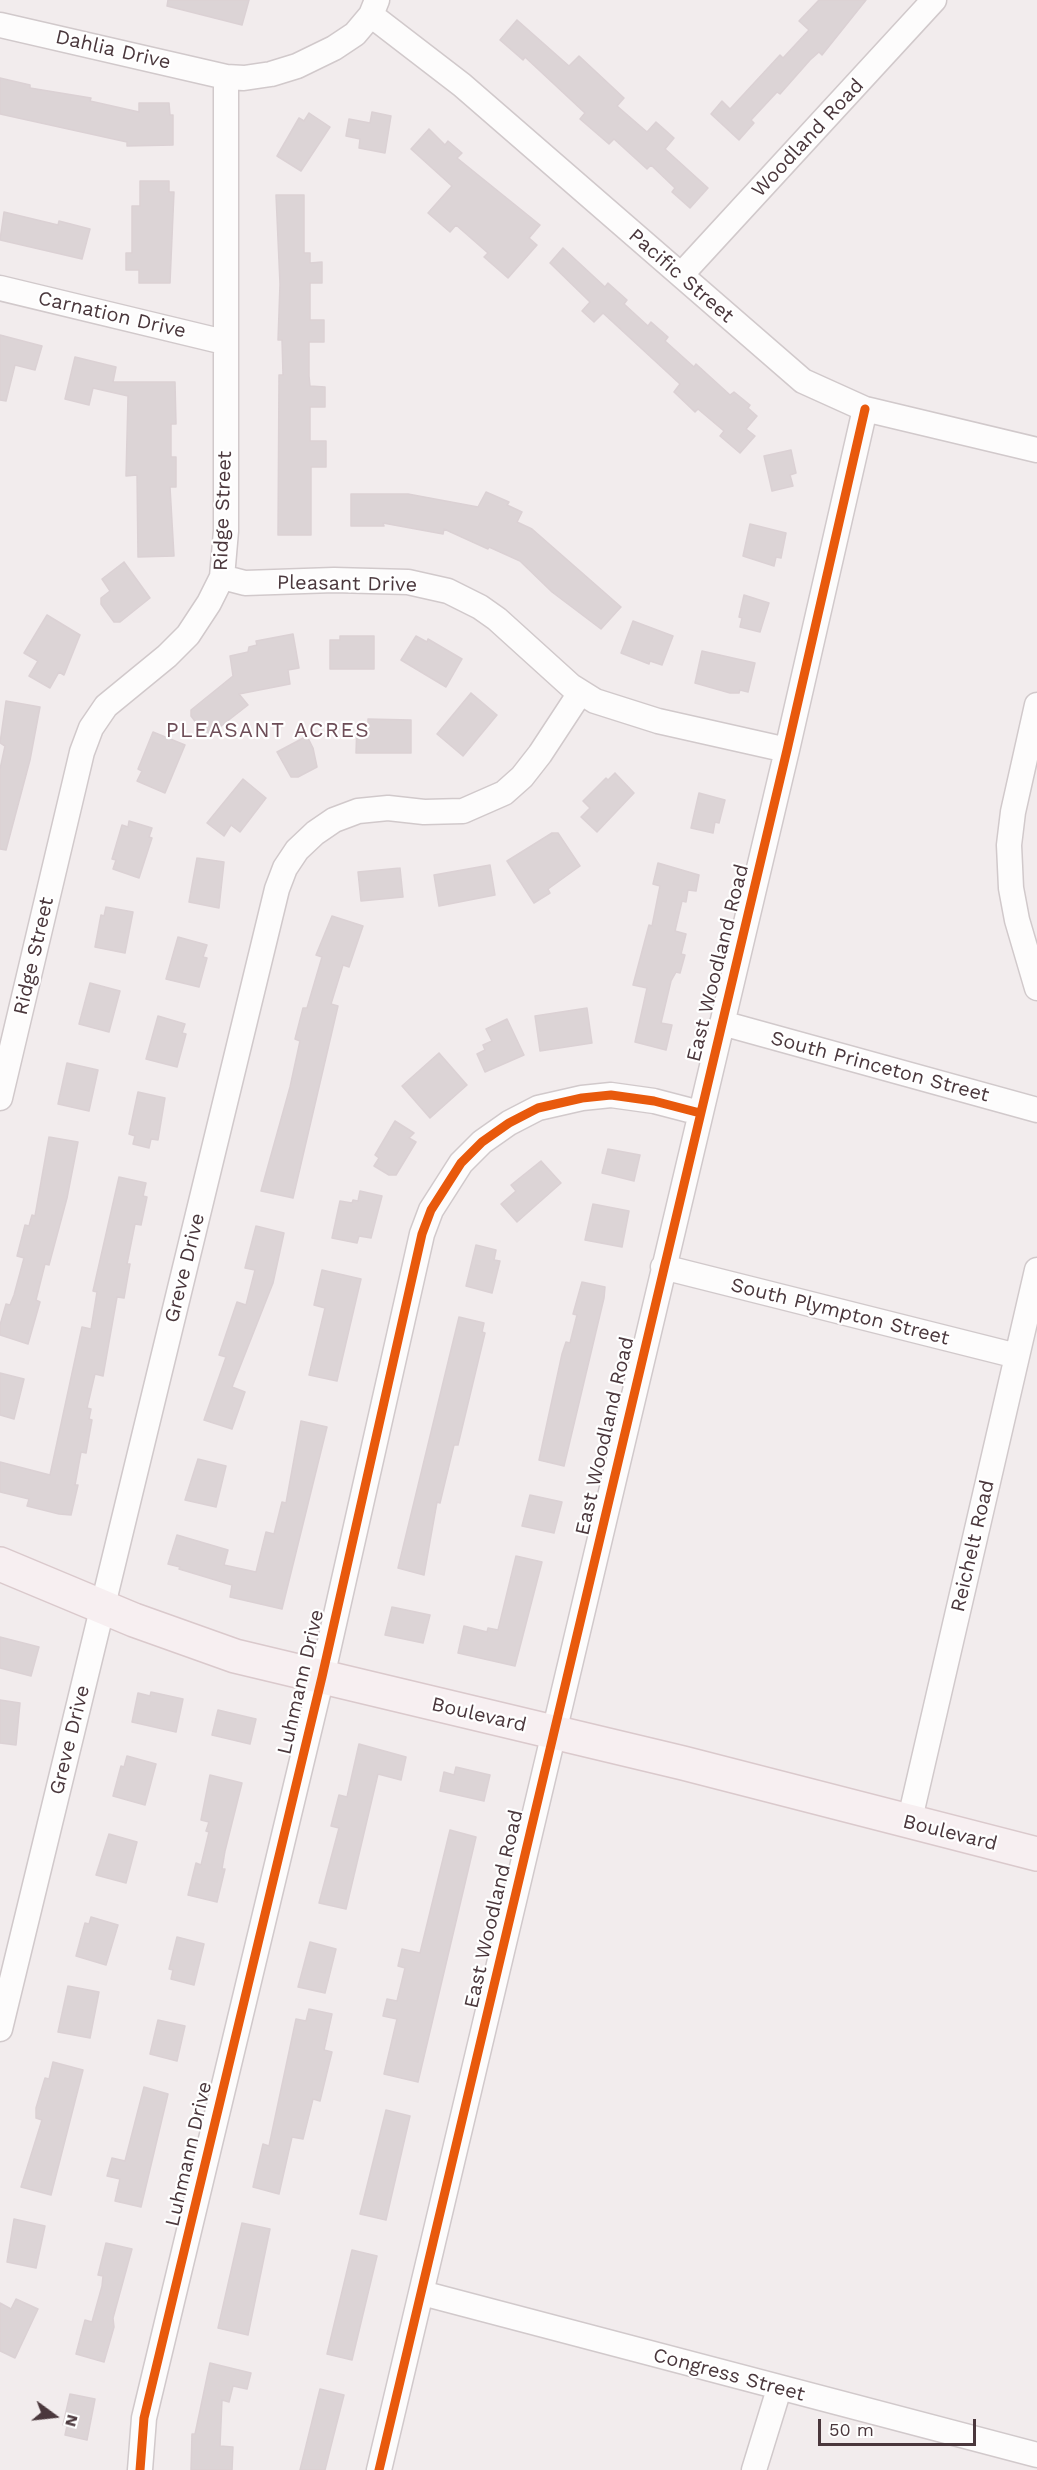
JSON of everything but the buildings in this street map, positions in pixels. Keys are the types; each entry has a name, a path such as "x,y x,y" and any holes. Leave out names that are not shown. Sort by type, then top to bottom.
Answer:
{"street":[{"name":"Woodland Road","path":"681,275 933,0"},
{"name":"Pacific Street","path":"374,8 790,372 818,390 865,409 1037,450"},
{"path":"226,77 271,75 297,66 356,34 374,8"},
{"name":"Dahlia Drive","path":"0,25 226,77"},
{"name":"Ridge Street","path":"0,1098 6,1048 82,752 91,728 106,706 167,656 188,635 209,603 222,577 226,531 224,342 226,77"},
{"name":"Carnation Drive","path":"0,288 224,342"},
{"name":"East Woodland Road","path":"380,2470 787,750 865,409"},
{"name":"Pleasant Drive","path":"222,577 245,583 334,580 408,582 448,591 473,603 496,619 580,693 603,704 658,721 787,750"},
{"name":"Greve Drive","path":"0,2029 272,912 285,868 297,850 315,833 334,820 358,811 388,808 450,812 477,806 504,793 522,777 540,754 580,693"},
{"path":"1037,705 1012,812 1009,845 1011,888 1017,920 1037,988"},
{"name":"South Princeton Street","path":"722,1023 1037,1110"},
{"name":"Luhmann Drive","path":"140,2470 144,2418 322,1677 422,1234 431,1210 461,1163 495,1132 525,1114 557,1103 596,1096 624,1096 700,1113"},
{"name":"South Plympton Street","path":"663,1267 1017,1356"},
{"name":"Reichelt Road","path":"909,1823 1037,1270"},
{"name":"Boulevard","path":"0,1564 209,1648 683,1763 909,1823 1037,1854"},
{"name":"Congress Street","path":"422,2293 779,2389 1037,2455"},
{"path":"754,2470 779,2389"},
{"path":"1034,2470 1037,2455"}],"cycle path":[{"path":"379,2470 787,750 865,409"},
{"path":"140,2470 144,2418 322,1677 422,1234 431,1210 461,1163 482,1142 509,1123 538,1108 582,1098 611,1095 654,1101 700,1113"}],"district":[{"name":"PLEASANT ACRES","path":"268,731"}]}
